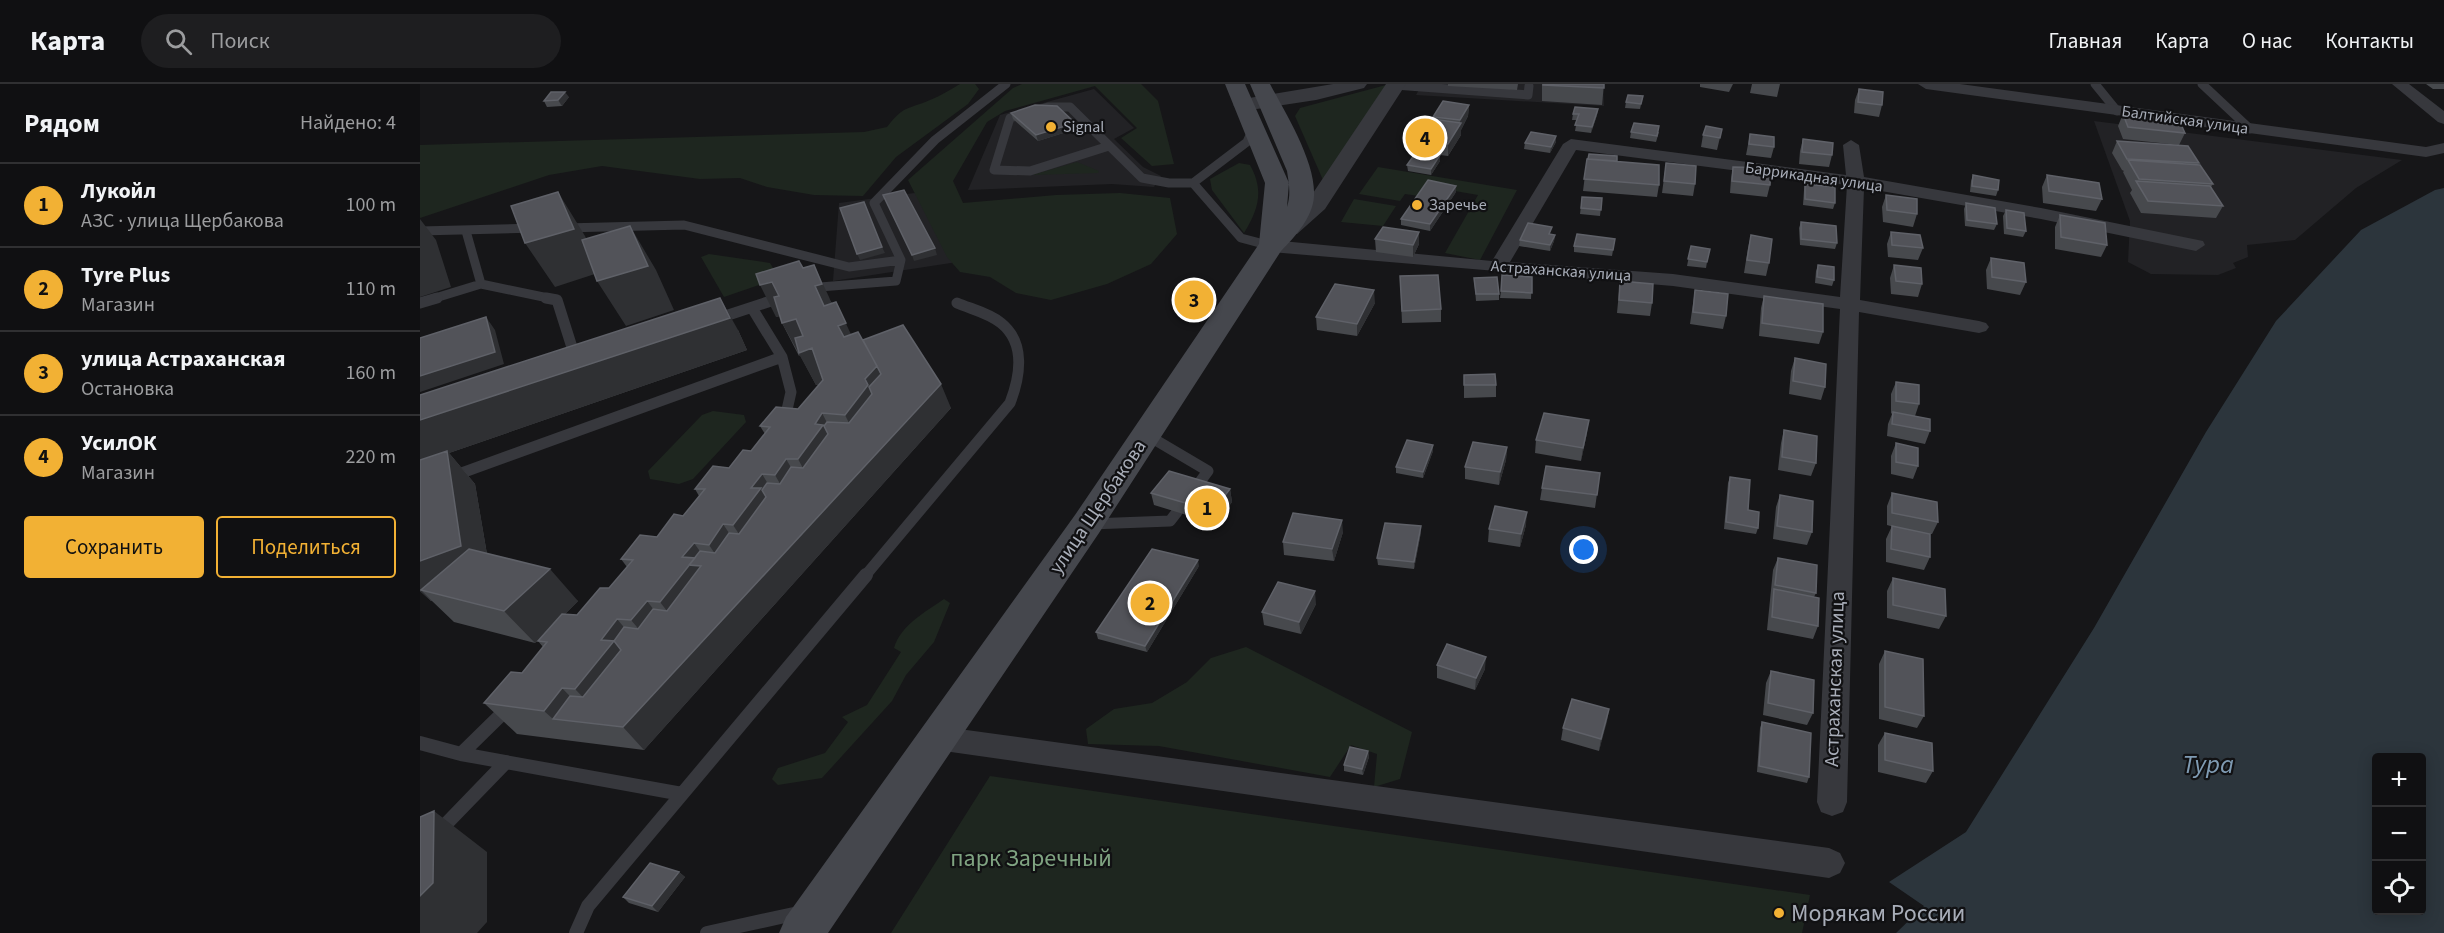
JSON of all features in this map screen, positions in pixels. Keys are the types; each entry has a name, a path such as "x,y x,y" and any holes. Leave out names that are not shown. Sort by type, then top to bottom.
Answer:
{"main road":[{"path":"1264,93 1294,156 1302,196 1280,237"},
{"path":"1239,95 1276,183 1280,237"},
{"name":"улица Щербакова","path":"810,921 1087,524 1280,237"}],"street":[{"path":"1239,95 1357,84"},
{"name":"Балтийская улица","path":"1926,84 2426,152 2444,148"},
{"path":"2400,84 2444,119"},
{"name":"улица Щербакова","path":"1280,237 1317,204 1396,85"},
{"name":"Баррикадная улица","path":"1498,267 1571,144 1856,182 2114,227 2196,245"},
{"name":"Астраханская улица","path":"1832,802 1849,304 1856,182 1851,145"},
{"name":"Астраханская улица","path":"1280,237 1498,267 1673,280 1849,304 1979,327"},
{"path":"937,738 1829,863"}],"lane":[{"path":"697,325 812,286 896,281 901,260 874,203 935,140 1006,84"},
{"path":"2095,84 2117,111"},
{"path":"2202,84 2250,129"},
{"path":"1396,85 1528,95 1529,86"},
{"path":"1109,146 1030,171 994,170 1010,118 1048,107 1070,107 1142,178 1169,183 1193,183 1247,142 1253,129"},
{"path":"1193,183 1241,238 1280,237"},
{"path":"558,228 684,225 849,267 901,260"},
{"path":"420,231 546,228"},
{"path":"466,231 481,284"},
{"path":"420,303 481,284 557,300 576,362"},
{"path":"576,933 588,906 1010,403 1019,383 1021,355 1003,324 957,303"},
{"path":"752,308 782,357 791,392 782,431"},
{"path":"420,488 782,357"},
{"path":"565,366 587,359"},
{"path":"1147,435 1208,471 1194,490"},
{"path":"1087,524 1170,521 1177,512"},
{"path":"461,754 520,696"},
{"path":"420,743 461,754 682,794"},
{"path":"420,851 506,762"},
{"path":"707,933 810,921"}],"shaded area":[{"path":"1422,84 1603,84 1604,106 1416,95"},
{"path":"1094,89 1134,128 1114,139 1143,167 1161,176 1154,187 1112,184 968,190 1000,115"},
{"path":"2094,121 2402,160 2356,188 2295,240 2247,245 2248,257 2233,263 2236,268 2218,275 2151,274 2128,262 2130,221"},
{"path":"945,189 990,257 833,281 839,203"}],"green space":[{"path":"960,84 975,84 979,89 968,104 896,157 863,196 814,195 767,187 740,178 700,179 602,166 549,175 420,218 420,145 864,132 887,127 902,111 938,97"},
{"path":"1022,84 1141,84 1158,101 1174,164 1152,166 1121,138 1137,128 1095,86 1005,111 987,122 953,181 963,203 1056,195 1120,193 1170,198 1177,234 1151,264 1107,284 1051,300 1016,293 990,277 960,272 947,257 908,180 1013,88"},
{"path":"1386,85 1323,180 1295,116 1300,108"},
{"path":"1077,162 1099,171 1098,173 1032,175"},
{"path":"1239,163 1250,165 1258,191 1256,208 1244,233 1212,190 1210,179"},
{"path":"1378,167 1517,190 1480,260 1445,253 1478,195 1426,186 1419,196 1405,194 1400,201 1359,194"},
{"path":"1354,199 1396,206 1383,226 1341,222"},
{"path":"709,254 770,263 779,278 724,297 701,257"},
{"path":"713,411 744,415 746,422 693,479 679,484 650,479 648,471 702,415"},
{"path":"944,599 950,603 934,642 906,675 892,701 822,778 778,785 772,779 778,768 825,753 848,722 842,717 867,705 901,652 894,648 902,632 914,620"},
{"path":"1246,647 1412,732 1400,779 1374,787 1377,754 1351,745 1330,777 1159,746 1088,744 1086,729 1114,709 1152,703 1187,682 1211,658"},
{"name":"парк Заречный","path":"990,776 1810,895 1802,933 891,933"}],"water":[{"name":"Тура","path":"2444,188 2444,933 1896,933 1924,906 1889,882 1966,832 2094,628 2206,432 2276,321 2361,230 2435,190"}],"building":[{"path":"1604,84 1604,88 1543,85"},
{"path":"1859,89 1883,92 1882,105 1858,102"},
{"path":"551,92 565,92 558,100 544,101"},
{"path":"1628,95 1643,96 1641,104 1626,102"},
{"path":"1443,101 1469,105 1460,120 1433,117"},
{"path":"1035,105 1057,106 1075,123 1036,135 1011,113"},
{"path":"1575,107 1598,109 1592,127 1575,125 1579,114 1573,114"},
{"path":"2123,114 2179,120 2185,133 2128,127"},
{"path":"1432,119 1461,123 1448,144 1418,140"},
{"path":"1634,123 1659,126 1657,136 1631,132"},
{"path":"1706,126 1722,129 1720,138 1703,135"},
{"path":"1531,132 1556,136 1551,147 1525,143"},
{"path":"1750,134 1774,137 1774,147 1749,144"},
{"path":"1803,139 1833,143 1832,155 1802,152"},
{"path":"2117,141 2188,146 2199,163 2127,159"},
{"path":"1417,151 1440,155 1431,169 1407,165"},
{"path":"1589,154 1617,156 1617,161 1588,159"},
{"path":"1587,159 1659,165 1659,185 1584,179"},
{"path":"2128,160 2200,165 2213,184 2139,179"},
{"path":"1666,163 1696,166 1695,184 1664,181"},
{"path":"1733,167 1771,168 1770,185 1732,181"},
{"path":"1973,175 1999,180 1998,190 1972,186"},
{"path":"2047,175 2099,183 2102,199 2049,191"},
{"path":"1428,180 1456,186 1430,224 1401,219"},
{"path":"2136,181 2210,186 2223,206 2148,201"},
{"path":"1805,184 1835,187 1835,203 1805,199"},
{"path":"904,190 935,248 912,255 883,195"},
{"path":"558,192 574,229 525,243 511,206"},
{"path":"1886,195 1917,199 1917,214 1887,210"},
{"path":"1582,197 1602,198 1601,210 1581,208"},
{"path":"864,202 882,247 857,254 840,208"},
{"path":"1966,203 1995,208 1997,224 1967,220"},
{"path":"2006,210 2024,213 2026,231 2007,228"},
{"path":"2060,215 2105,223 2107,245 2061,237"},
{"path":"1801,222 1836,226 1837,243 1801,239"},
{"path":"1528,223 1552,227 1549,234 1555,235 1550,245 1520,240"},
{"path":"630,226 648,266 597,281 582,240"},
{"path":"1383,227 1419,232 1413,245 1375,239"},
{"path":"1891,232 1920,235 1923,248 1892,245"},
{"path":"1577,234 1615,239 1613,250 1574,246"},
{"path":"1751,235 1772,239 1769,263 1747,260"},
{"path":"1691,246 1710,249 1707,262 1688,259"},
{"path":"1991,258 2024,263 2026,282 1992,277"},
{"path":"799,261 803,268 814,265 822,284 815,286 824,306 836,302 846,323 838,326 844,337 858,332 877,366 865,379 868,385 845,415 822,413 815,424 823,425 798,459 786,459 775,475 762,474 751,488 761,488 733,525 723,524 709,545 694,543 682,557 695,558 660,602 647,601 631,620 617,619 601,640 614,641 575,689 562,688 544,711 484,703 511,672 522,673 547,642 538,641 562,614 577,615 600,588 609,588 633,560 621,559 640,535 657,537 674,514 683,516 705,489 695,489 713,466 729,468 743,450 751,451 770,427 760,426 776,407 798,409 823,380 812,348 799,353 795,338 803,336 796,319 782,323 774,297 779,296 772,282 760,285 756,274"},
{"path":"1818,265 1834,267 1834,280 1817,277"},
{"path":"1894,265 1921,268 1922,284 1896,281"},
{"path":"1438,275 1441,309 1402,311 1400,276"},
{"path":"1502,275 1532,277 1532,293 1501,291"},
{"path":"1497,277 1499,294 1476,294 1474,278"},
{"path":"1620,281 1653,284 1652,303 1619,300"},
{"path":"1335,284 1374,290 1357,324 1316,317"},
{"path":"1695,290 1728,294 1726,316 1693,312"},
{"path":"1764,296 1823,304 1823,332 1762,323"},
{"path":"720,298 730,318 420,420 420,395"},
{"path":"486,317 495,352 420,376 420,338"},
{"path":"903,325 941,384 623,727 553,719 570,696 583,697 621,650 614,641 624,627 638,629 653,609 667,611 701,566 689,565 700,551 715,553 729,533 739,534 766,497 762,490 767,483 780,484 791,467 803,468 828,434 824,426 827,422 849,423 872,394 869,387 881,374 863,340"},
{"path":"1795,358 1826,364 1825,387 1793,381"},
{"path":"1495,374 1496,385 1464,385 1464,375"},
{"path":"1896,382 1919,385 1919,404 1896,401"},
{"path":"1893,412 1930,419 1930,431 1892,424"},
{"path":"1544,413 1589,420 1583,448 1536,440"},
{"path":"1784,430 1817,436 1816,463 1782,457"},
{"path":"1407,440 1433,445 1423,472 1396,467"},
{"path":"1473,442 1507,447 1500,472 1465,467"},
{"path":"1896,443 1918,448 1918,466 1896,462"},
{"path":"447,451 461,546 420,561 420,460"},
{"path":"1546,466 1600,473 1597,495 1542,488"},
{"path":"1169,471 1230,489 1213,511 1151,493"},
{"path":"1730,477 1750,480 1748,510 1759,512 1758,528 1726,522"},
{"path":"1892,493 1937,502 1938,522 1892,513"},
{"path":"1780,495 1813,501 1812,532 1777,526"},
{"path":"1495,506 1527,512 1521,534 1489,529"},
{"path":"1293,513 1342,520 1332,549 1283,542"},
{"path":"1385,523 1421,526 1414,562 1377,558"},
{"path":"1892,526 1930,534 1930,557 1891,549"},
{"path":"469,549 550,569 504,611 421,590"},
{"path":"1152,549 1198,560 1145,646 1096,632"},
{"path":"1778,558 1817,565 1816,593 1775,585"},
{"path":"1893,578 1945,589 1946,616 1893,605"},
{"path":"1278,582 1315,591 1299,622 1262,612"},
{"path":"1774,589 1819,598 1818,626 1772,617"},
{"path":"1447,644 1486,657 1476,678 1437,665"},
{"path":"1885,651 1923,659 1924,716 1885,707"},
{"path":"1771,671 1814,680 1813,713 1768,703"},
{"path":"1572,699 1609,709 1601,739 1563,728"},
{"path":"1762,722 1811,733 1809,777 1759,766"},
{"path":"1885,733 1932,743 1933,771 1885,760"},
{"path":"1350,747 1368,751 1362,769 1344,765"},
{"path":"434,811 433,883 420,896 420,817"},
{"path":"650,863 679,872 652,906 623,897"}],"place":[{"name":"Signal","path":"1051,127"},
{"name":"УсилОК","path":"1425,138"},
{"name":"Заречье","path":"1417,205"},
{"name":"улица Астраханская","path":"1194,300"},
{"name":"Лукойл","path":"1207,508"},
{"name":"Tyre Plus","path":"1150,603"},
{"name":"Морякам России","path":"1779,913"}]}
